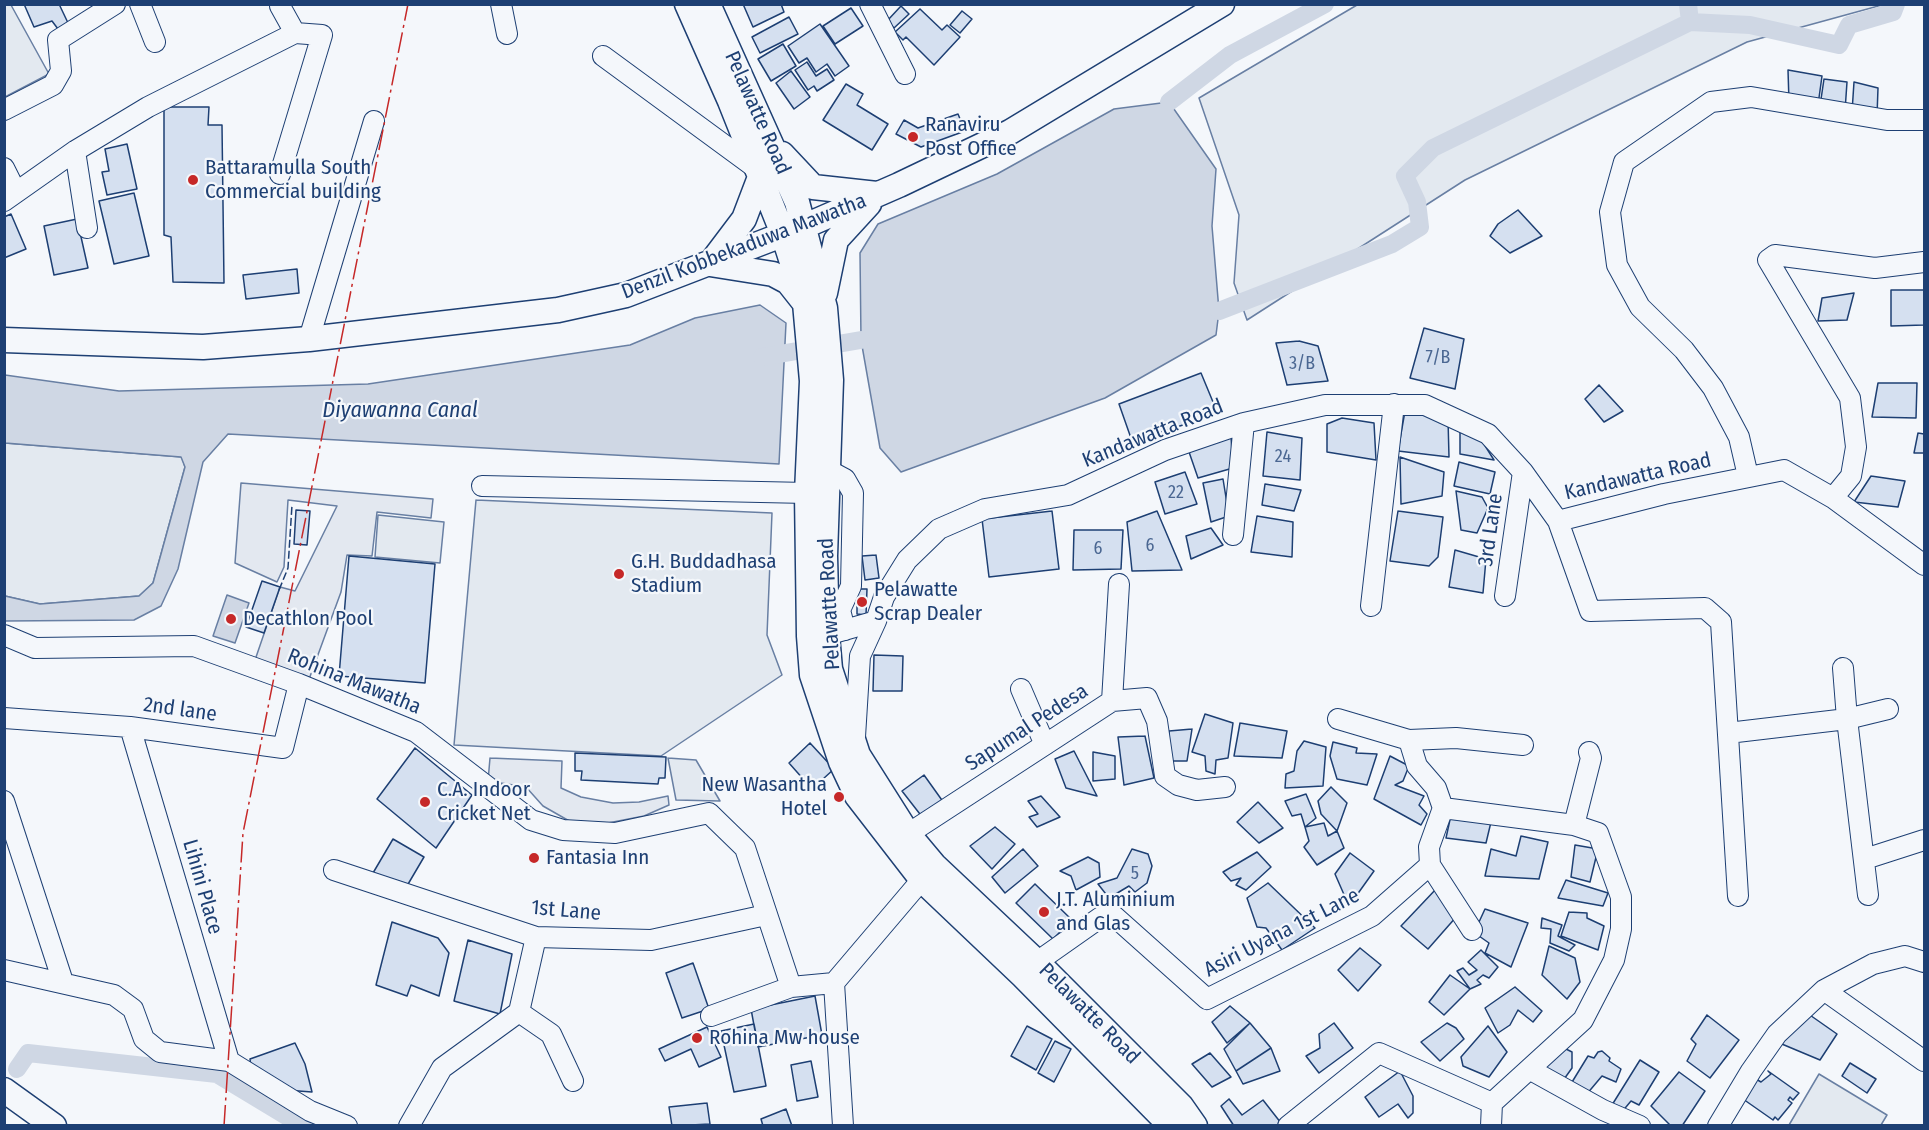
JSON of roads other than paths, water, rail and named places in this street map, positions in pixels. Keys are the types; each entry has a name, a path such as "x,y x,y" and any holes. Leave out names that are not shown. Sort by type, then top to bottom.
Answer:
{"main road":[{"name":"Pelawatte Road","path":"687,4 758,173 794,230"},
{"name":"Pelawatte Road","path":"708,4 773,145 815,305 828,471 825,556 826,623 812,675 840,762 857,796 928,872 1030,969 1181,1106 1196,1125"},
{"name":"Denzil Kobbekaduwa Mawatha","path":"4,340 203,347 309,339 558,310 626,295 710,264 879,194 1010,132 1222,4"},
{"path":"773,145 813,187 879,194"},
{"path":"758,173 744,219 710,264 773,274 788,282 815,305 836,240 879,194"},
{"name":"Pelawatte Road","path":"822,380 807,493 826,623 830,669 855,745 928,872"},
{"name":"Pelawatte Road","path":"1030,969 1171,1125"},
{"path":"4,1090 54,1125"}],"street":[{"path":"4,110 53,85 61,72 58,40 115,4"},
{"path":"140,4 155,42"},
{"path":"501,4 507,34"},
{"path":"870,4 905,74"},
{"path":"281,5 295,33"},
{"path":"4,168 10,197 75,151 148,107 295,33 322,35 280,174"},
{"path":"603,57 758,173"},
{"path":"1748,476 1739,437 1713,388 1684,350 1640,307 1617,265 1610,212 1624,162 1712,102 1751,97 1887,120 1924,120"},
{"path":"309,339 374,121"},
{"path":"75,151 87,228"},
{"path":"1833,498 1851,476 1856,447 1850,398 1768,260 1775,255 1875,268 1924,262"},
{"path":"1371,606 1394,404"},
{"name":"Kandawatta Road","path":"855,745 860,656 884,597 907,560 939,529 985,509 1068,495 1165,450 1244,423 1324,405 1425,405 1488,434 1523,472 1558,521 1748,476 1784,470 1833,498 1924,565"},
{"path":"1233,535 1244,423"},
{"name":"3rd Lane","path":"1505,596 1523,472"},
{"path":"482,486 807,493"},
{"path":"1558,521 1590,611 1705,608 1721,622 1738,896"},
{"path":"1112,701 1119,584"},
{"path":"826,623 876,621"},
{"name":"Rohina Mawatha","path":"4,635 35,648 194,646 299,684 417,732 531,820 564,830 615,833 656,815 709,813 746,848 791,987"},
{"path":"1843,668 1868,895"},
{"name":"2nd lane","path":"4,718 130,727 283,748 299,684"},
{"path":"1021,689 1046,745"},
{"name":"Sapumal Pedesa","path":"908,834 1112,701 1147,698 1156,721 1165,776 1178,785 1197,790 1225,787"},
{"path":"1728,733 1847,719 1888,709"},
{"path":"1338,719 1409,740 1456,738 1523,745"},
{"name":"Lihini Place","path":"130,727 229,1061"},
{"path":"1409,740 1417,766 1436,788 1443,808 1429,847 1430,865 1472,930"},
{"path":"1574,825 1592,758 1589,752"},
{"path":"4,801 63,982"},
{"path":"1443,808 1574,825 1598,833 1621,897 1621,929 1614,960 1582,1020 1492,1103 1491,1125"},
{"path":"1865,859 1924,840"},
{"name":"Asiri Uyana 1st Lane","path":"1030,969 1101,917 1114,916 1197,993 1207,999 1372,916 1430,865"},
{"name":"1st Lane","path":"334,870 536,937 651,940 766,915"},
{"path":"843,1125 834,983 928,872"},
{"path":"409,1125 442,1068 519,1012 536,937"},
{"path":"1718,1125 1777,1034 1824,990 1873,964 1905,956 1924,962"},
{"path":"4,970 114,995 133,1009 144,1039 160,1052 229,1061 310,1111 347,1125"},
{"path":"711,1016 791,987 834,983"},
{"path":"1824,990 1924,1061"},
{"path":"519,1012 551,1034 573,1081"},
{"path":"1288,1125 1379,1053 1492,1103"},
{"path":"1529,1069 1604,1110 1640,1125"}],"water":[{"path":"1169,102 1216,169 1212,226 1219,311 1216,335 1105,398 901,472 880,448 861,340 860,253 878,224 997,174 1114,109"},
{"path":"760,305 786,323 779,464 228,434 203,462 178,569 161,606 134,620 5,621 5,596 40,604 139,596 153,583 185,467 181,457 5,443 5,375 119,391 368,384 630,345 695,318"},
{"name":"Decathlon Pool","path":"227,595 249,603 235,643 213,636"}],"waterway":[{"path":"1169,102 1230,55 1325,4"},
{"path":"1219,311 1392,244 1420,227 1417,202 1405,176 1433,148 1690,22 1688,4"},
{"path":"1690,22 1750,25 1839,45 1849,25 1893,12 1896,4"},
{"name":"Diyawanna Canal","path":"762,357 861,340"},
{"path":"17,1069 28,1053 217,1074 303,1126"}],"place":[{"name":"Ranaviru Post Office","path":"913,137"},
{"name":"Battaramulla South Commercial building","path":"193,180"},
{"name":"G.H. Buddadhasa Stadium","path":"619,574"},
{"name":"Pelawatte Scrap Dealer","path":"862,602"},
{"name":"Decathlon Pool","path":"231,619"},
{"name":"New Wasantha Hotel","path":"839,797"},
{"name":"C.A. Indoor Cricket Net","path":"425,802"},
{"name":"Fantasia Inn","path":"534,858"},
{"name":"J.T. Aluminium and Glas","path":"1044,912"},
{"name":"Rohina Mw house","path":"697,1038"}]}
